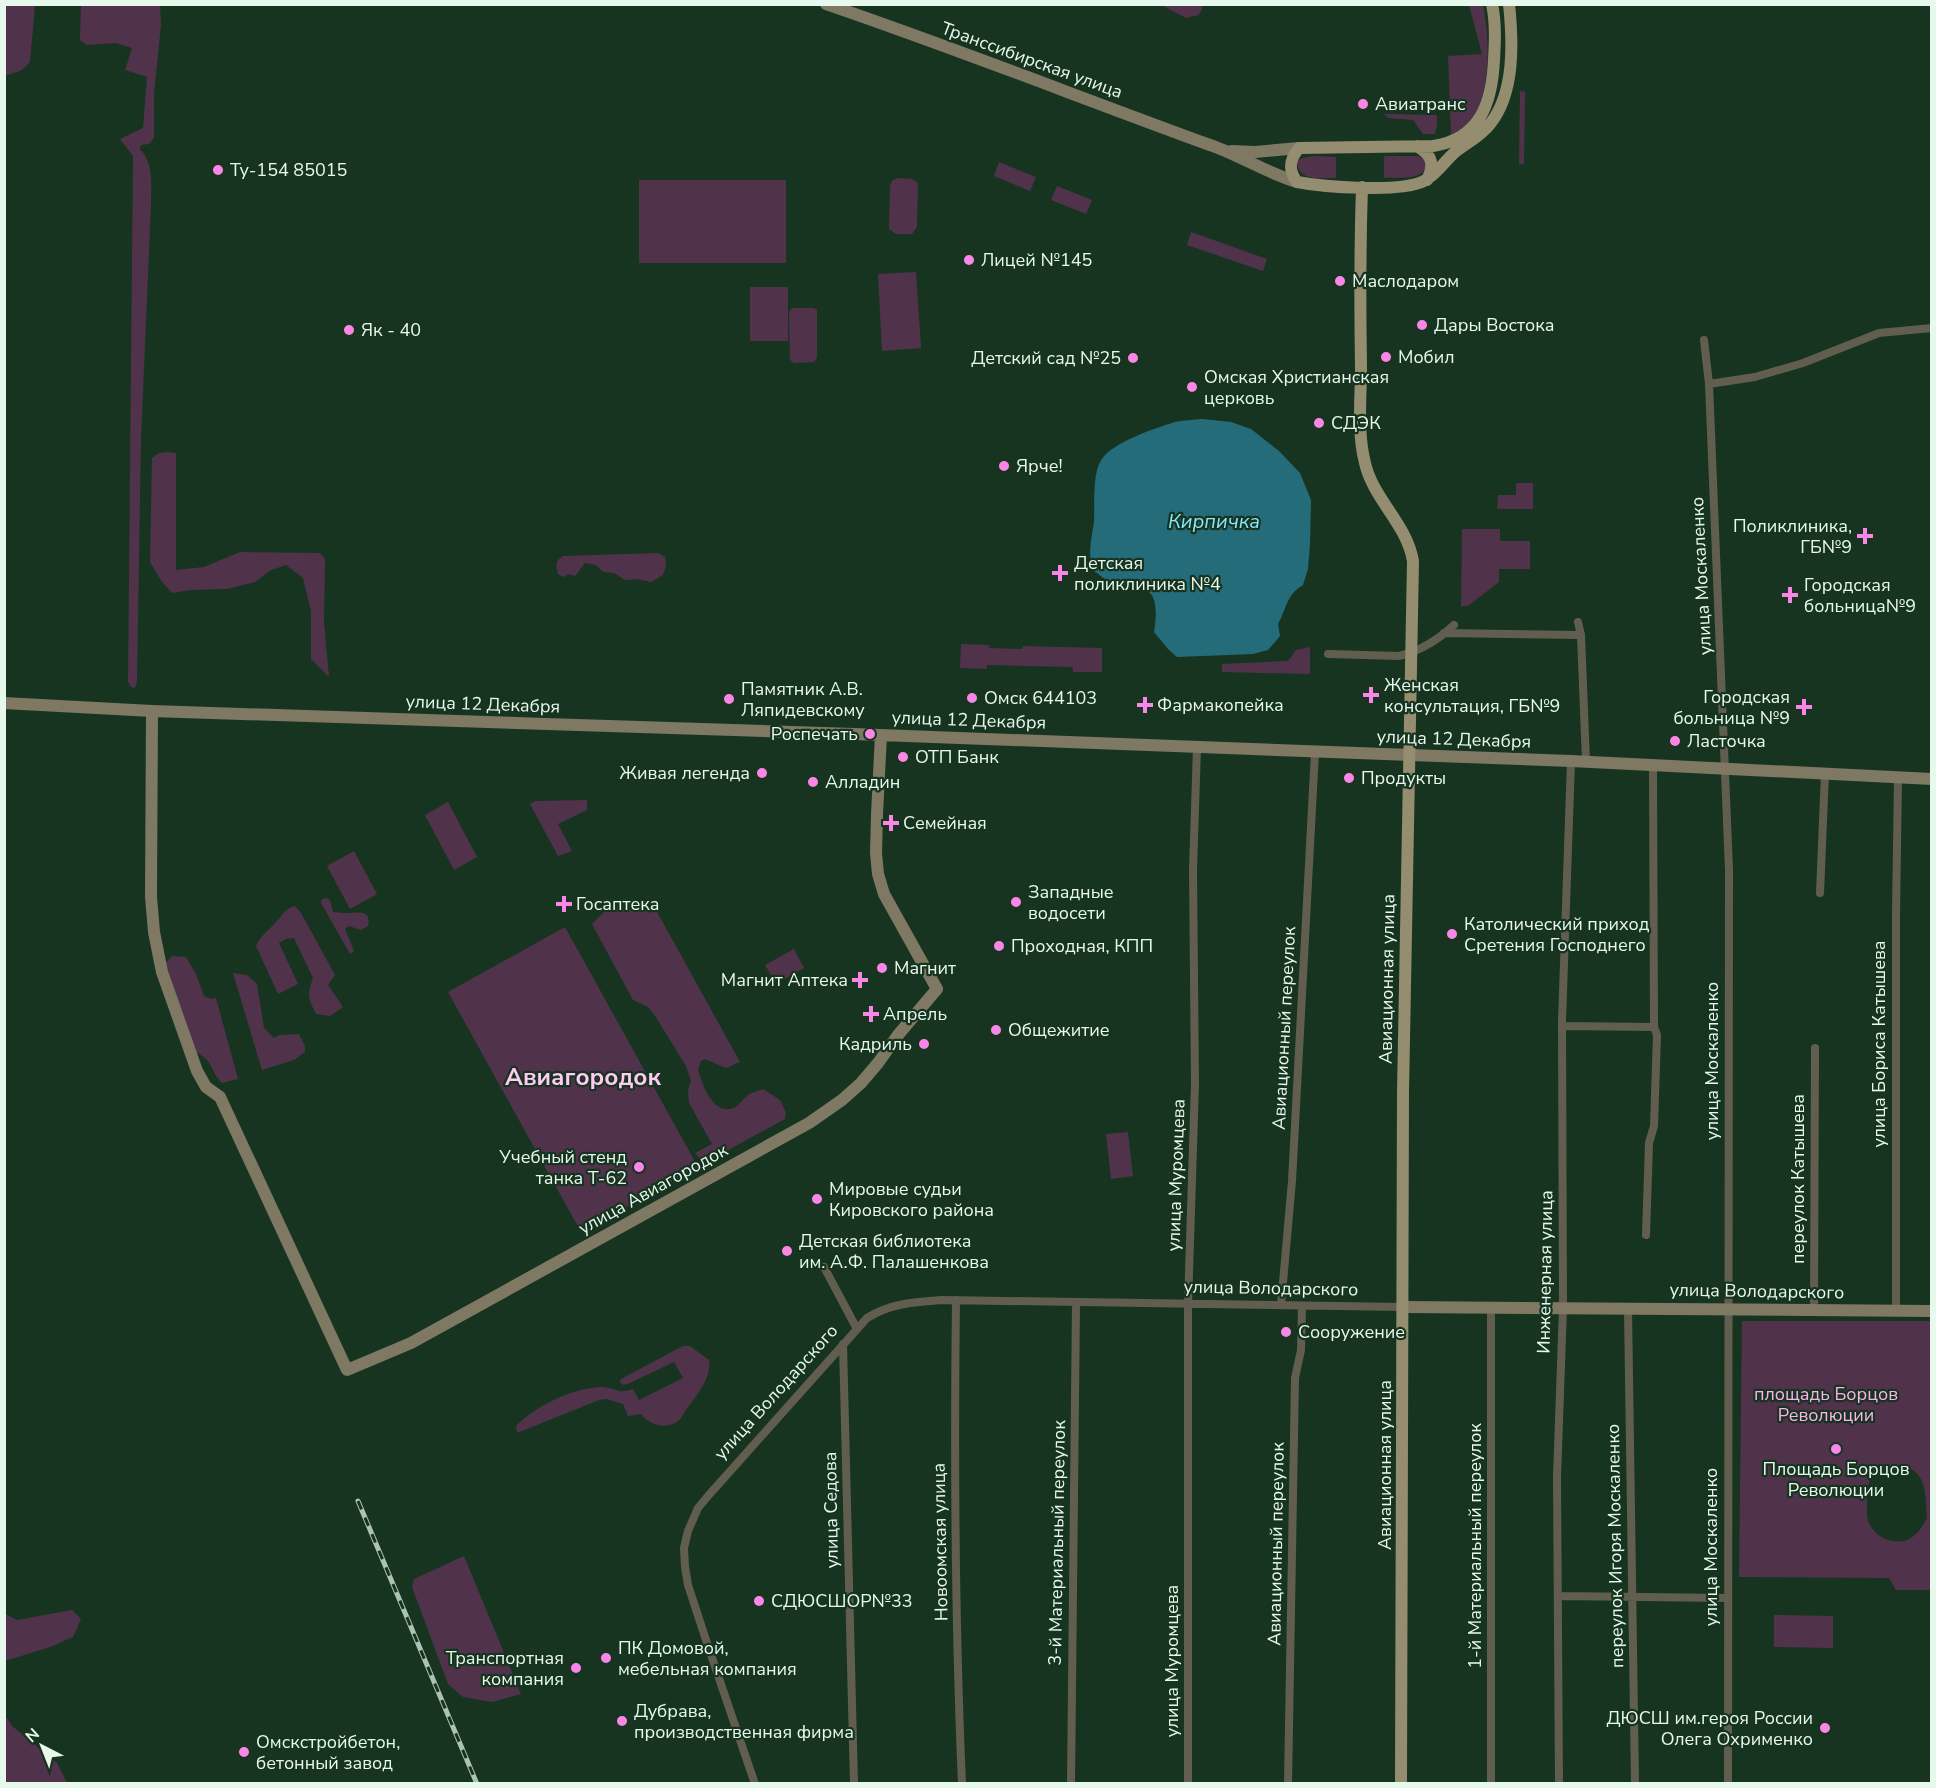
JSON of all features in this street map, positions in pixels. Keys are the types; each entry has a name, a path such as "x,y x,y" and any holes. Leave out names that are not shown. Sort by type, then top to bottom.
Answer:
{"main road":[{"name":"Транссибирская улица","path":"826,4 1031,77 1226,151"},
{"path":"1226,151 1433,146 1453,141 1471,129 1480,119 1491,91 1495,49 1492,4"},
{"path":"1226,151 1268,172 1297,182 1341,188 1410,186 1427,180 1456,152 1485,130 1502,102 1509,68 1511,39 1509,4"},
{"path":"1417,146 1426,152 1431,160 1431,171 1427,180"},
{"path":"1297,182 1291,174 1290,165 1299,148"},
{"name":"Авиационная улица","path":"1362,187 1362,451 1373,483 1411,548 1413,561 1403,1092 1401,1784"},
{"name":"улица 12 Декабря","path":"4,703 152,711 1571,761 1932,779"},
{"name":"улица Авиагородок","path":"152,711 151,897 154,932 162,972 197,1071 206,1087 220,1096 347,1370 411,1343 809,1123 842,1100 878,1063 937,988 884,894 878,874 876,853 881,735"},
{"name":"улица Володарского","path":"1404,1307 1932,1311"}],"street":[{"path":"1709,384 1755,376 1803,363 1880,333 1932,328"},
{"name":"улица Москаленко","path":"1704,340 1709,384 1729,870 1728,1784"},
{"path":"1578,622 1581,635 1586,762"},
{"path":"1328,654 1399,656 1420,649 1454,625"},
{"path":"1444,633 1581,635"},
{"name":"улица Муромцева","path":"1188,1784 1188,1305 1195,1084 1194,870 1197,747"},
{"name":"Авиационный переулок","path":"1281,1305 1292,1181 1315,752"},
{"name":"Инженерная улица","path":"1559,1784 1557,1477 1563,1308 1562,1026 1571,761"},
{"path":"1646,1235 1649,1143 1654,1126 1657,1035 1654,1027 1653,766"},
{"path":"1820,893 1825,774"},
{"name":"улица Бориса Катышева","path":"1896,1310 1898,778"},
{"path":"1562,1026 1654,1027"},
{"name":"переулок Катышева","path":"1814,1310 1815,1048"},
{"path":"824,1267 856,1329"},
{"name":"улица Володарского","path":"756,1784 688,1585 684,1548 688,1531 698,1508 867,1318 893,1305 956,1300 1404,1307"},
{"name":"Новоомская улица","path":"956,1300 958,1646 962,1784"},
{"name":"3-й Материальный переулок","path":"1071,1784 1076,1303"},
{"name":"Авиационный переулок","path":"1288,1784 1295,1377 1301,1350 1302,1306"},
{"name":"1-й Материальный переулок","path":"1491,1308 1491,1784"},
{"name":"переулок Игоря Москаленко","path":"1628,1308 1635,1784"},
{"name":"улица Седова","path":"843,1344 854,1784"},
{"path":"1558,1596 1727,1598"}],"green space":[{"path":"4,5 35,5 30,62 22,70 5,76"},
{"path":"81,5 160,5 161,25 154,94 154,138 149,144 141,145 140,149 150,168 151,189 141,439 137,681 135,688 131,687 128,682 133,156 120,139 143,128 147,77 125,70 132,48 116,43 87,45 80,40"},
{"path":"1161,5 1202,5 1202,10 1198,15 1186,18"},
{"path":"1469,5 1483,5 1488,50 1485,84 1475,114 1465,126 1451,135 1448,56 1482,54"},
{"path":"1520,91 1525,92 1524,164 1519,164"},
{"path":"1384,114 1437,115 1435,134 1423,134 1413,120 1389,118"},
{"path":"1315,156 1336,157 1336,178 1317,178 1301,173 1297,161"},
{"path":"1384,156 1419,156 1425,160 1425,167 1423,172 1412,177 1384,178"},
{"path":"999,162 1036,177 1030,191 994,176"},
{"path":"898,178 912,179 918,183 917,227 912,234 896,234 889,229 890,185"},
{"path":"639,180 786,180 786,263 639,263"},
{"path":"1057,186 1092,200 1086,214 1051,200"},
{"path":"1191,232 1267,259 1263,271 1187,245"},
{"path":"916,272 921,348 882,351 878,274"},
{"path":"750,287 788,287 788,341 750,341"},
{"path":"792,308 817,310 817,358 814,362 794,363 790,360 789,312"},
{"path":"159,453 176,453 176,570 204,567 240,552 320,553 325,559 324,622 329,677 311,659 311,611 303,578 286,565 271,570 255,582 227,589 172,593 162,582 150,562 152,458"},
{"path":"1516,483 1533,483 1533,509 1497,509 1498,495 1516,495"},
{"path":"1462,529 1500,529 1500,541 1530,541 1530,569 1499,569 1499,582 1468,606 1461,606"},
{"path":"658,553 665,557 666,566 663,575 651,582 638,579 625,580 614,573 603,572 596,565 585,563 575,576 569,574 563,577 558,574 557,562 563,556"},
{"path":"961,644 1022,649 1023,646 1102,648 1102,672 1073,672 1073,667 987,665 987,669 960,668"},
{"path":"1310,647 1310,674 1222,672 1222,664 1288,661 1296,650"},
{"path":"587,800 587,810 558,824 572,851 558,856 530,804 535,801"},
{"path":"448,802 477,857 454,870 425,815"},
{"path":"354,851 377,894 350,909 327,866"},
{"path":"322,899 330,900 333,912 361,913 365,914 369,920 368,926 361,930 349,926 345,929 354,951 350,954 321,903"},
{"path":"625,901 646,905 650,913 656,910 740,1062 726,1068 705,1059 701,1061 698,1069 710,1098 721,1108 728,1109 736,1107 750,1094 763,1089 780,1100 786,1113 785,1119 704,1163 695,1153 712,1144 689,1103 688,1090 691,1081 686,1066 654,1014 648,1007 633,1000 592,924 608,908"},
{"path":"295,906 335,975 328,985 343,1007 330,1016 316,1014 313,1009 309,993 313,978 294,938 279,943 298,984 278,994 256,946 284,912"},
{"path":"565,927 698,1167 581,1232 448,992"},
{"path":"794,949 804,968 776,984 765,965"},
{"path":"172,956 186,957 196,974 204,996 211,999 216,998 238,1079 222,1083 206,1059 196,1052 165,964"},
{"path":"233,973 247,975 257,984 264,1028 274,1038 280,1035 299,1034 305,1046 305,1052 294,1060 262,1070"},
{"path":"1128,1132 1133,1176 1111,1179 1106,1134"},
{"name":"площадь Борцов Революции","path":"1742,1321 1931,1321 1931,1590 1896,1590 1889,1578 1739,1577","holes":["1896,1465 1914,1471 1923,1483 1927,1518 1920,1530 1912,1537 1898,1542 1876,1533 1869,1523 1867,1518 1868,1488 1875,1472 1880,1469"]},
{"path":"683,1346 690,1346 709,1360 709,1367 706,1380 698,1393 680,1419 673,1424 658,1425 648,1421 641,1414 628,1416 623,1404 606,1399 517,1433 516,1426 544,1405 578,1391 601,1387 619,1391 633,1389 639,1400 683,1378 674,1362 630,1383 623,1385 620,1382 621,1379"},
{"path":"464,1556 521,1694 492,1702 463,1697 448,1684 412,1587 414,1579"},
{"path":"72,1610 81,1619 73,1637 5,1661 5,1614 17,1620"},
{"path":"1774,1615 1833,1616 1833,1648 1774,1647"},
{"path":"7,1718 12,1726 57,1763 67,1783 5,1783 4,1719"}],"water":[{"name":"Кирпичка","path":"1202,419 1231,422 1251,429 1279,451 1300,473 1311,500 1308,569 1303,585 1293,593 1278,624 1280,636 1268,650 1253,654 1177,657 1154,632 1156,612 1150,592 1113,583 1095,572 1092,566 1090,547 1094,522 1095,480 1102,459 1115,447 1146,432 1175,422"}],"railway":[{"path":"358,1501 477,1784"}],"place":[{"name":"Авиатранс","path":"1363,104"},
{"name":"Ту-154 85015","path":"218,170"},
{"name":"Лицей №145","path":"969,260"},
{"name":"Маслодаром","path":"1340,281"},
{"name":"Дары Востока","path":"1422,325"},
{"name":"Як - 40","path":"349,330"},
{"name":"Мобил","path":"1386,357"},
{"name":"Детский сад №25","path":"1133,358"},
{"name":"Омская Христианская церковь","path":"1192,387"},
{"name":"СДЭК","path":"1319,423"},
{"name":"Ярче!","path":"1004,466"},
{"name":"Поликлиника, ГБ№9","path":"1865,536"},
{"name":"Детская поликлиника №4","path":"1060,573"},
{"name":"Городская больница№9","path":"1790,595"},
{"name":"Женская консультация, ГБ№9","path":"1371,695"},
{"name":"Омск 644103","path":"972,698"},
{"name":"Памятник А.В. Ляпидевскому","path":"729,699"},
{"name":"Фармакопейка","path":"1145,705"},
{"name":"Городская больница №9","path":"1804,707"},
{"name":"Роспечать","path":"870,734"},
{"name":"Ласточка","path":"1675,741"},
{"name":"ОТП Банк","path":"903,757"},
{"name":"Живая легенда","path":"762,773"},
{"name":"Продукты","path":"1349,778"},
{"name":"Алладин","path":"813,782"},
{"name":"Семейная","path":"891,823"},
{"name":"Западные водосети","path":"1016,902"},
{"name":"Госаптека","path":"564,904"},
{"name":"Католический приход Сретения Господнего","path":"1452,934"},
{"name":"Проходная, КПП","path":"999,946"},
{"name":"Магнит","path":"882,968"},
{"name":"Магнит Аптека","path":"860,980"},
{"name":"Апрель","path":"871,1014"},
{"name":"Общежитие","path":"996,1030"},
{"name":"Кадриль","path":"924,1044"},
{"name":"Учебный стенд танка Т-62","path":"639,1167"},
{"name":"Мировые судьи Кировского района","path":"817,1199"},
{"name":"Детская библиотека им. А.Ф. Палашенкова","path":"787,1251"},
{"name":"Сооружение","path":"1286,1332"},
{"name":"Площадь Борцов Революции","path":"1836,1449"},
{"name":"СДЮСШОР№33","path":"759,1601"},
{"name":"ПК Домовой, мебельная компания","path":"606,1658"},
{"name":"Транспортная компания","path":"576,1668"},
{"name":"Дубрава, производственная фирма","path":"622,1721"},
{"name":"ДЮСШ им.героя России Олега Охрименко","path":"1825,1728"},
{"name":"Омскстройбетон, бетонный завод","path":"244,1752"}],"district":[{"name":"Авиагородок","path":"583,1077"}]}
